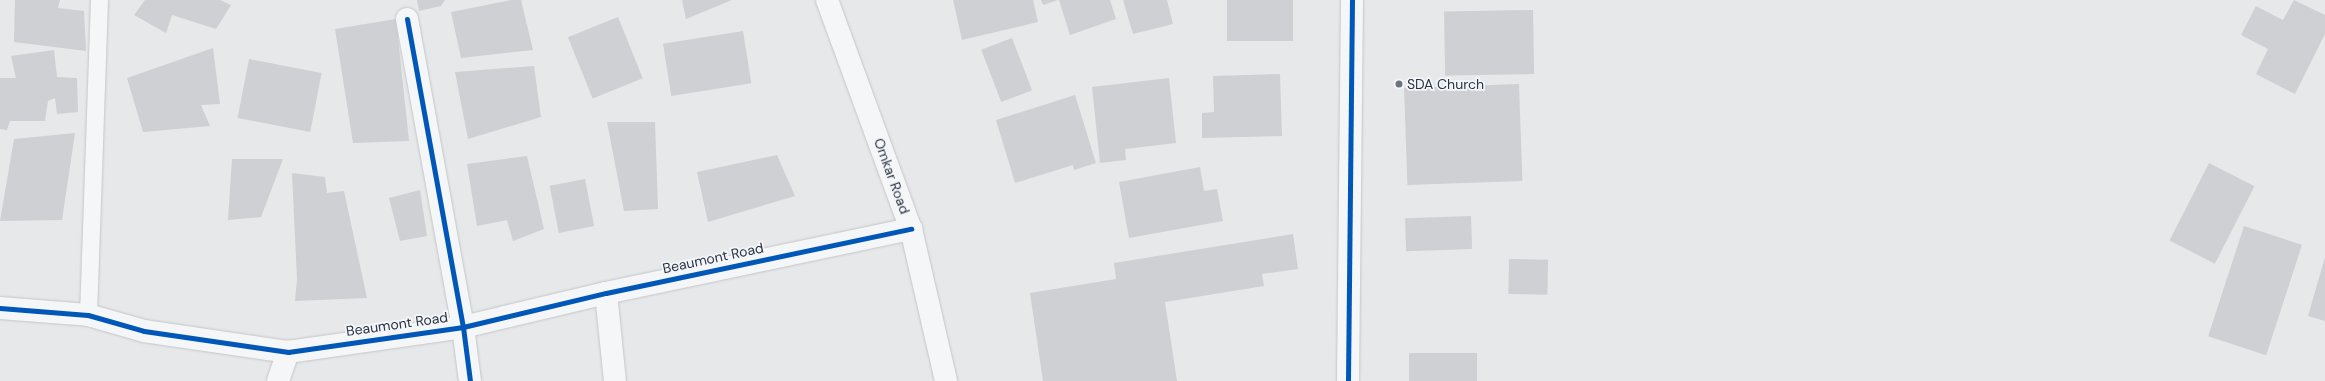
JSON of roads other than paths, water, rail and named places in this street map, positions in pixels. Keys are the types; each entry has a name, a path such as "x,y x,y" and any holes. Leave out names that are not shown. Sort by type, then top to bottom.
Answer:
{"street":[{"name":"Omkar Road","path":"827,0 911,229 946,381"},
{"path":"1348,381 1352,0"},
{"path":"407,19 463,327 470,381"},
{"name":"Beaumont Road","path":"0,308 88,315 144,331 288,352 463,327 606,293 911,229"},
{"path":"606,293 615,381"},
{"path":"278,381 288,352"}],"lane":[{"path":"88,315 99,0"}],"place":[{"name":"SDA Church","path":"1399,84"}]}
